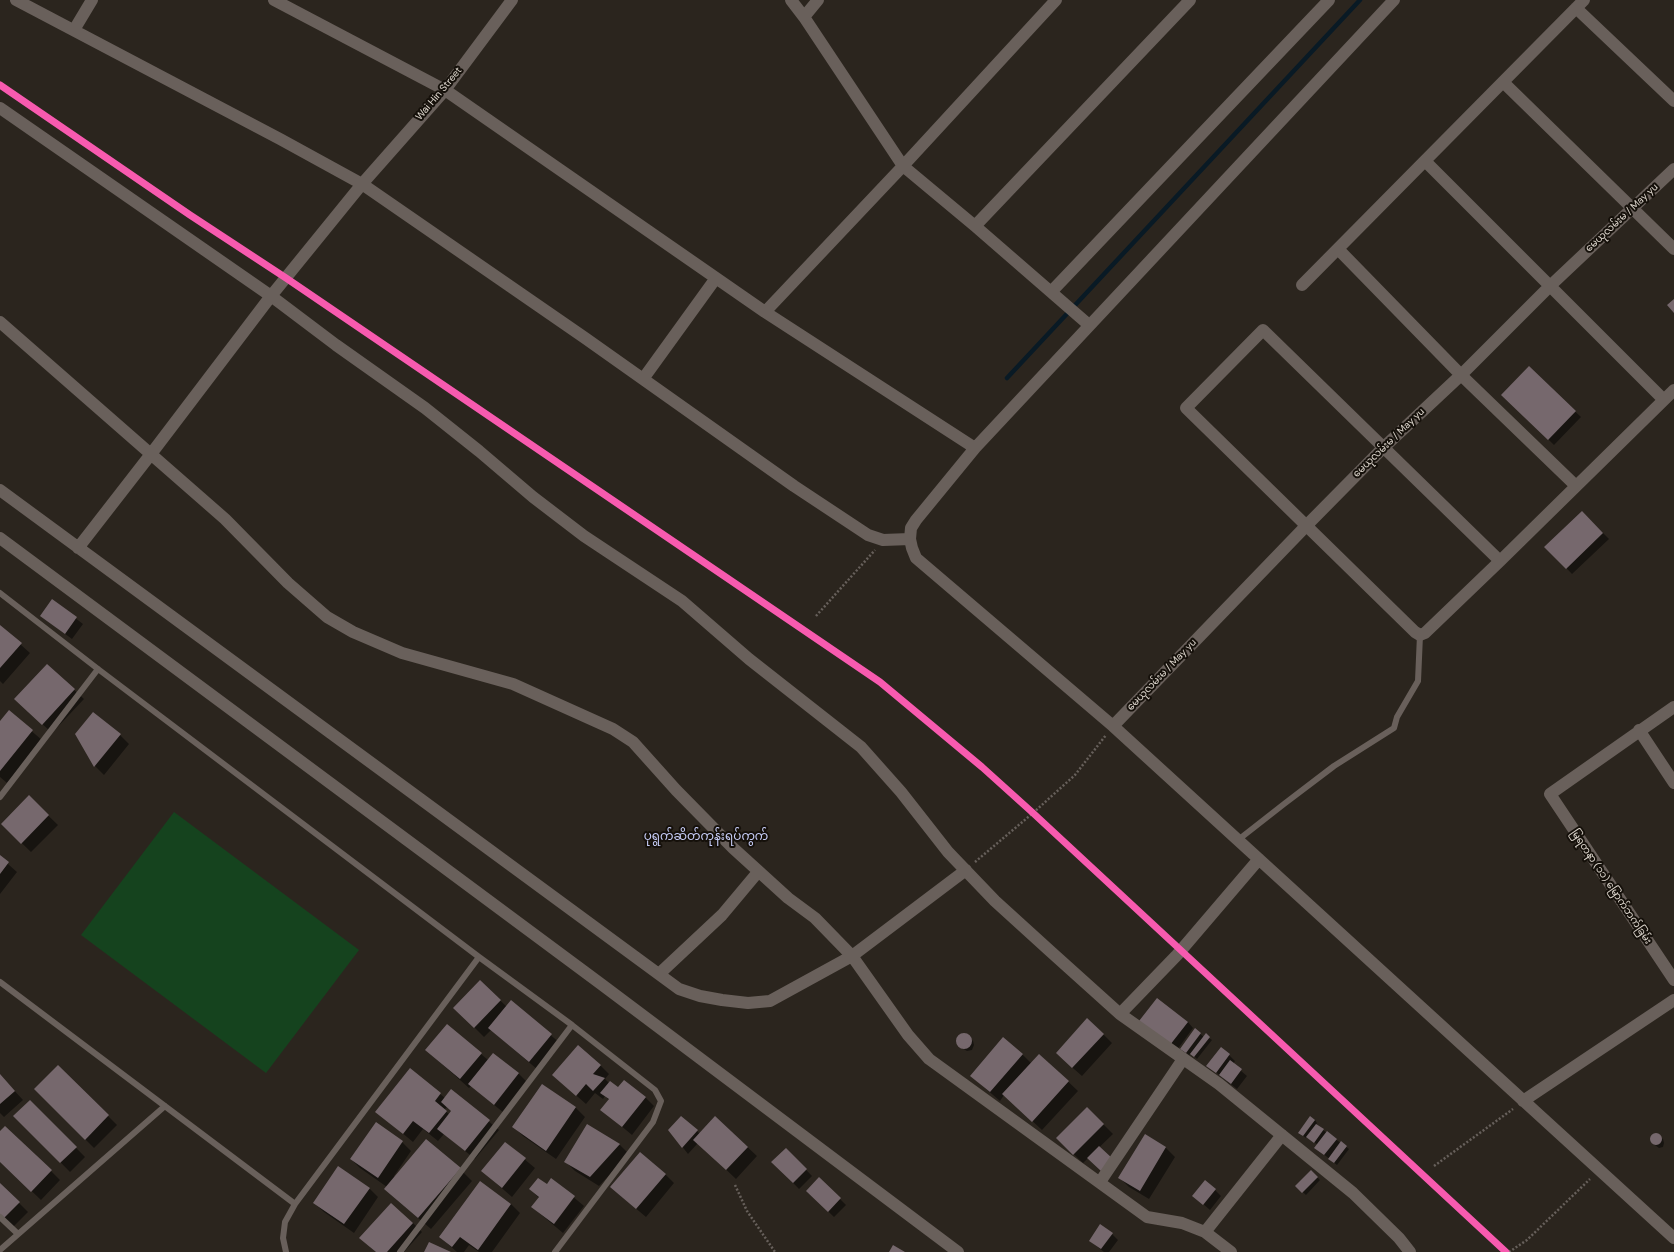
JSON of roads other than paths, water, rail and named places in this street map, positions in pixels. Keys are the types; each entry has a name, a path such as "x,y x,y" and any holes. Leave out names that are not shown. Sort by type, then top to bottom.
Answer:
{"street":[{"path":"16,0 362,184 643,378 794,486 868,535 883,540 910,539"},
{"path":"74,30 92,0"},
{"path":"274,0 445,90 765,312 975,448"},
{"name":"Wai Hin Street","path":"78,548 271,296 362,184 445,90 512,0"},
{"path":"791,0 804,16 903,166 1087,323"},
{"path":"804,16 818,0"},
{"path":"765,312 903,166 1056,0"},
{"path":"975,226 1190,0"},
{"path":"1051,292 1329,0"},
{"path":"1394,0 1087,323 975,448 916,520 911,528 910,539 912,548 916,558 1113,726 1674,1238"},
{"path":"1302,285 1580,4 1674,101"},
{"path":"1503,82 1674,249"},
{"path":"0,108 271,296 336,345 425,408 479,451 533,498 584,536 682,601 749,659 861,747 901,792 948,852 995,901 1120,1014 1219,1084 1354,1193 1399,1238 1410,1252"},
{"path":"1425,161 1664,400"},
{"name":"မေယုလမ်းမ / May yu","path":"1113,726 1383,448 1461,375 1550,286 1674,169"},
{"path":"1338,249 1461,375 1576,486"},
{"path":"643,378 716,278"},
{"path":"0,322 224,519 288,582 327,617 354,632 402,653 513,684 613,730 633,742 676,790 758,872 788,898 816,918 852,956 908,1035 929,1058 1147,1217 1182,1223 1205,1232 1231,1252"},
{"path":"1500,561 1263,330 1186,408 1415,632 1420,635 1425,633 1500,561 1674,390"},
{"path":"0,490 679,989 700,996 748,1003 770,1000 852,956 966,870"},
{"path":"0,538 608,989 958,1252"},
{"path":"1674,707 1639,730 1674,783"},
{"name":"မြရတနာ (၁၁) မြောက်ဘက်ခြမ်း","path":"1639,730 1550,794 1674,980"},
{"path":"1120,1014 1177,955 1259,860"},
{"path":"658,974 722,915 758,872"},
{"path":"1523,1101 1674,1000"},
{"path":"1100,1182 1183,1059"},
{"path":"1205,1232 1282,1135"}],"lane":[{"path":"0,593 98,669 479,957 572,1025 655,1090 661,1101 653,1122 555,1252"},
{"path":"1238,840 1334,766 1394,728 1397,717 1418,681 1420,635"},
{"path":"0,797 98,669"},
{"path":"286,1252 282,1238 285,1222 295,1204 479,957"},
{"path":"0,982 295,1204"},
{"path":"400,1252 572,1025"},
{"path":"0,1250 166,1106"},
{"path":"0,1217 18,1234"}],"waterway":[{"path":"1007,378 1360,0"}],"district":[{"name":"ပုရွက်ဆိတ်ကုန်းရပ်ကွက်","path":"706,837"}]}
